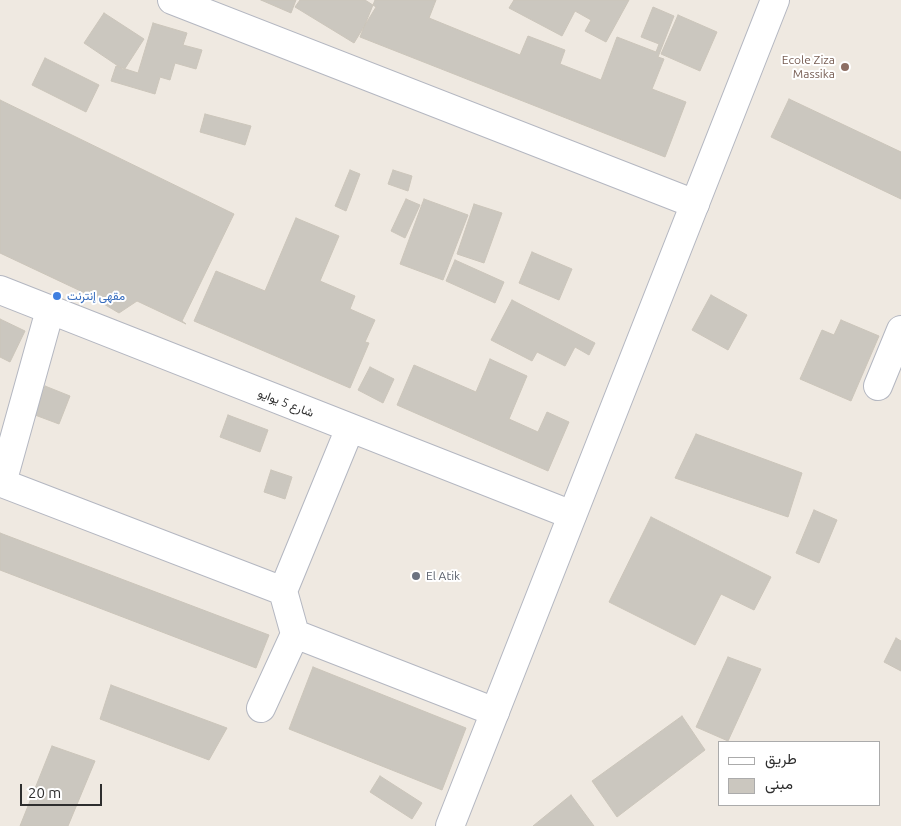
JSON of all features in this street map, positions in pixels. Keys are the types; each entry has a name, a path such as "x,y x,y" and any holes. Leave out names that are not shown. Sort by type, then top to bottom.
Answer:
{"street":[{"path":"172,0 694,204"},
{"path":"450,826 775,0"},
{"name":"شارع 5 يوايو","path":"0,290 572,515"},
{"path":"50,310 2,483 283,590"},
{"path":"878,386 901,330"},
{"path":"262,708 295,634 283,590 350,428"},
{"path":"295,634 495,712"}],"building":[{"path":"261,0 296,0 291,13"},
{"path":"300,0 365,0 376,7 354,43 295,7"},
{"path":"375,0 436,0 429,18 520,55 528,36 565,50 560,64 601,80 617,37 656,52 659,44 641,37 653,7 674,16 658,57 664,59 652,89 686,102 665,157 360,37"},
{"path":"514,0 629,0 606,42 585,31 591,20 575,11 562,36 509,8"},
{"path":"104,13 144,39 124,70 84,43"},
{"path":"678,15 717,32 700,71 661,54"},
{"path":"153,23 187,33 183,45 202,50 196,69 175,63 170,80 160,77 155,94 111,81 116,66 138,73"},
{"path":"45,58 99,85 86,112 32,85"},
{"path":"789,99 901,152 901,199 771,137"},
{"path":"0,100 234,214 182,321 186,324 137,301 119,313 87,294 0,253"},
{"path":"205,114 251,126 245,145 200,132"},
{"path":"350,170 360,174 346,211 335,206"},
{"path":"393,170 412,176 408,191 388,184"},
{"path":"406,199 420,205 405,238 391,231"},
{"path":"424,199 468,215 443,280 400,264"},
{"path":"474,204 502,213 484,263 457,254"},
{"path":"296,218 339,236 320,281 355,296 350,309 375,320 365,342 369,343 350,388 194,321 216,271 265,291"},
{"path":"532,252 572,269 559,300 519,283"},
{"path":"455,260 504,282 495,303 446,281"},
{"path":"711,295 747,315 728,350 692,330"},
{"path":"512,300 595,343 589,355 575,347 565,366 537,352 532,361 491,340"},
{"path":"0,319 25,331 10,362 0,357"},
{"path":"841,320 879,336 851,401 800,379 822,330 834,335"},
{"path":"490,359 527,376 509,419 538,432 547,412 569,422 548,471 397,405 414,365 476,392"},
{"path":"370,367 394,379 383,403 358,390"},
{"path":"45,386 70,396 59,424 35,415"},
{"path":"228,415 268,430 260,452 220,437"},
{"path":"696,434 802,473 788,517 675,478"},
{"path":"271,470 292,477 285,499 264,492"},
{"path":"814,510 837,520 819,563 796,553"},
{"path":"651,517 771,577 754,610 721,594 695,645 609,602"},
{"path":"0,533 269,635 256,668 0,570"},
{"path":"896,638 901,641 901,671 884,662"},
{"path":"728,657 761,669 728,741 696,727"},
{"path":"313,667 466,728 442,790 289,729"},
{"path":"111,685 227,728 209,760 100,719"},
{"path":"682,716 705,750 617,817 592,781"},
{"path":"52,746 95,761 68,826 20,826"},
{"path":"380,776 422,803 412,819 370,792"},
{"path":"571,795 594,826 533,826"}],"place":[{"name":"Ecole Ziza Massika","path":"845,67"},
{"name":"مقهى إنترنت","path":"57,296"},
{"name":"El Atik","path":"416,576"}]}
